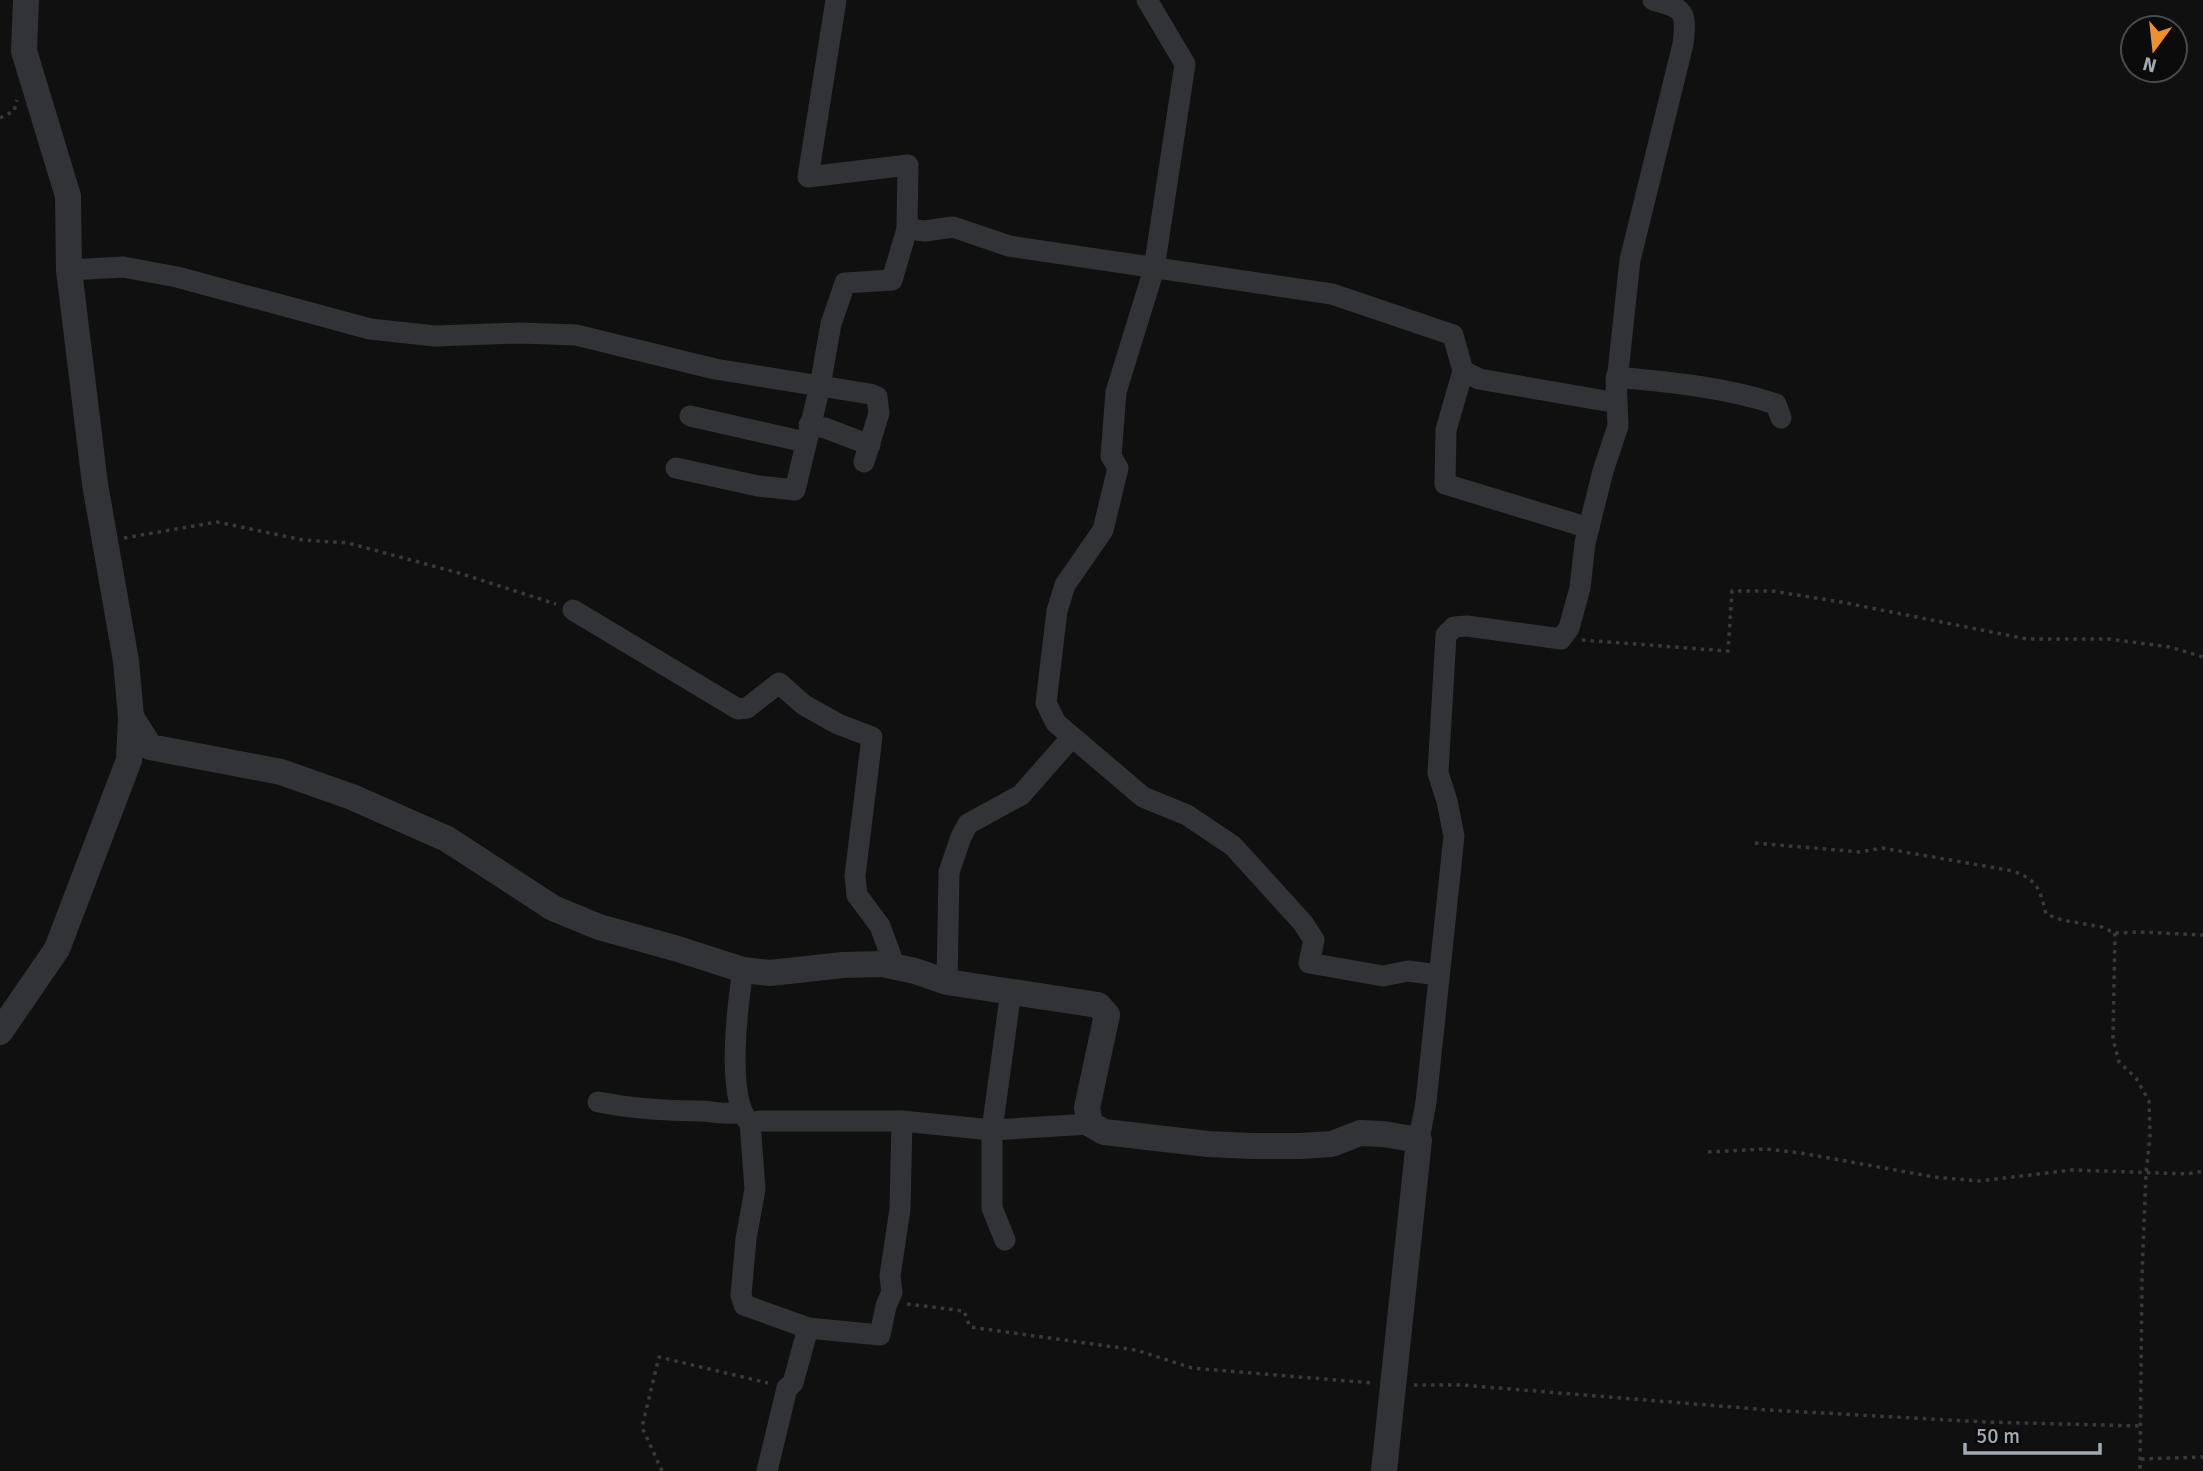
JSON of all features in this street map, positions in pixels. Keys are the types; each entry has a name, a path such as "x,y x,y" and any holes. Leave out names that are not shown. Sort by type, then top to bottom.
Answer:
{"street":[{"path":"0,1032 57,949 129,760 131,717 125,661 95,484 69,270 68,196 24,51 26,0"},
{"path":"676,468 758,486 795,490 820,386 831,324 845,284 892,280 907,229 908,165 808,177 835,0"},
{"path":"1147,0 1185,64 1154,269 1116,391 1111,456 1118,468 1103,530 1065,584 1057,611 1046,703 1056,723 1143,797 1187,816 1233,846 1303,923 1314,940 1309,963 1383,976 1408,971 1438,975"},
{"path":"1463,371 1479,379 1606,401 1615,400 1630,280 1630,260 1685,23 1682,12 1676,6 1653,0"},
{"path":"907,229 953,227 1009,246 1332,294 1453,335 1463,371 1446,430 1445,484 1589,528"},
{"path":"69,270 123,267 177,276 370,329 435,336 520,333 576,335 715,369 870,394 877,397 879,413 867,454 825,428 807,433 690,416"},
{"path":"1616,377 1678,383 1746,395 1776,404 1781,418"},
{"path":"1384,1471 1454,836 1438,773 1446,635 1454,627 1467,626 1561,639 1569,628 1589,528 1603,471 1618,426 1616,377"},
{"path":"573,610 738,709 747,708 779,683 803,705 838,724 872,737 855,876 857,895 880,926 895,967"},
{"path":"131,717 150,747 281,772 352,797 447,839 565,913 599,928 743,970 770,973 843,965 882,964 947,982 1098,1005 1107,1015 1087,1108 1090,1124"},
{"path":"947,982 949,872 961,837 968,824 1021,796 1072,737"},
{"path":"743,970 737,1015 736,1076 746,1118 755,1189 746,1239 741,1295 744,1306 808,1328 880,1335 892,1292 890,1276 900,1209 902,1121"},
{"path":"1005,1240 992,1208 992,1130 1010,991"},
{"path":"598,1102 672,1112 701,1111 760,1121 902,1121 992,1130 1090,1124 1104,1132 1209,1144 1332,1144 1360,1133 1419,1140"},
{"path":"767,1471 787,1388 793,1383 808,1328"}],"path":[{"path":"0,118 13,111"},
{"path":"105,542 217,522 303,540 348,543 459,573 573,610"},
{"path":"1561,639 1728,651 1732,591 1772,591 2027,639 2109,639 2170,647 2203,657"},
{"path":"1755,844 1860,852 1882,848 2013,871 2028,876 2038,887 2046,914 2062,920 2102,927 2115,933 2203,935"},
{"path":"2115,933 2113,1039 2119,1062 2136,1078 2149,1101 2140,1471"},
{"path":"1708,1152 1766,1149 1934,1177 1979,1181 2071,1171 2188,1174 2203,1171"},
{"path":"892,1292 902,1303 964,1311 970,1327 1136,1350 1192,1368 1395,1385 1461,1385 1849,1415 2141,1426"},
{"path":"662,1471 642,1427 659,1357 787,1388"},
{"path":"2141,1460 2203,1457"}]}
